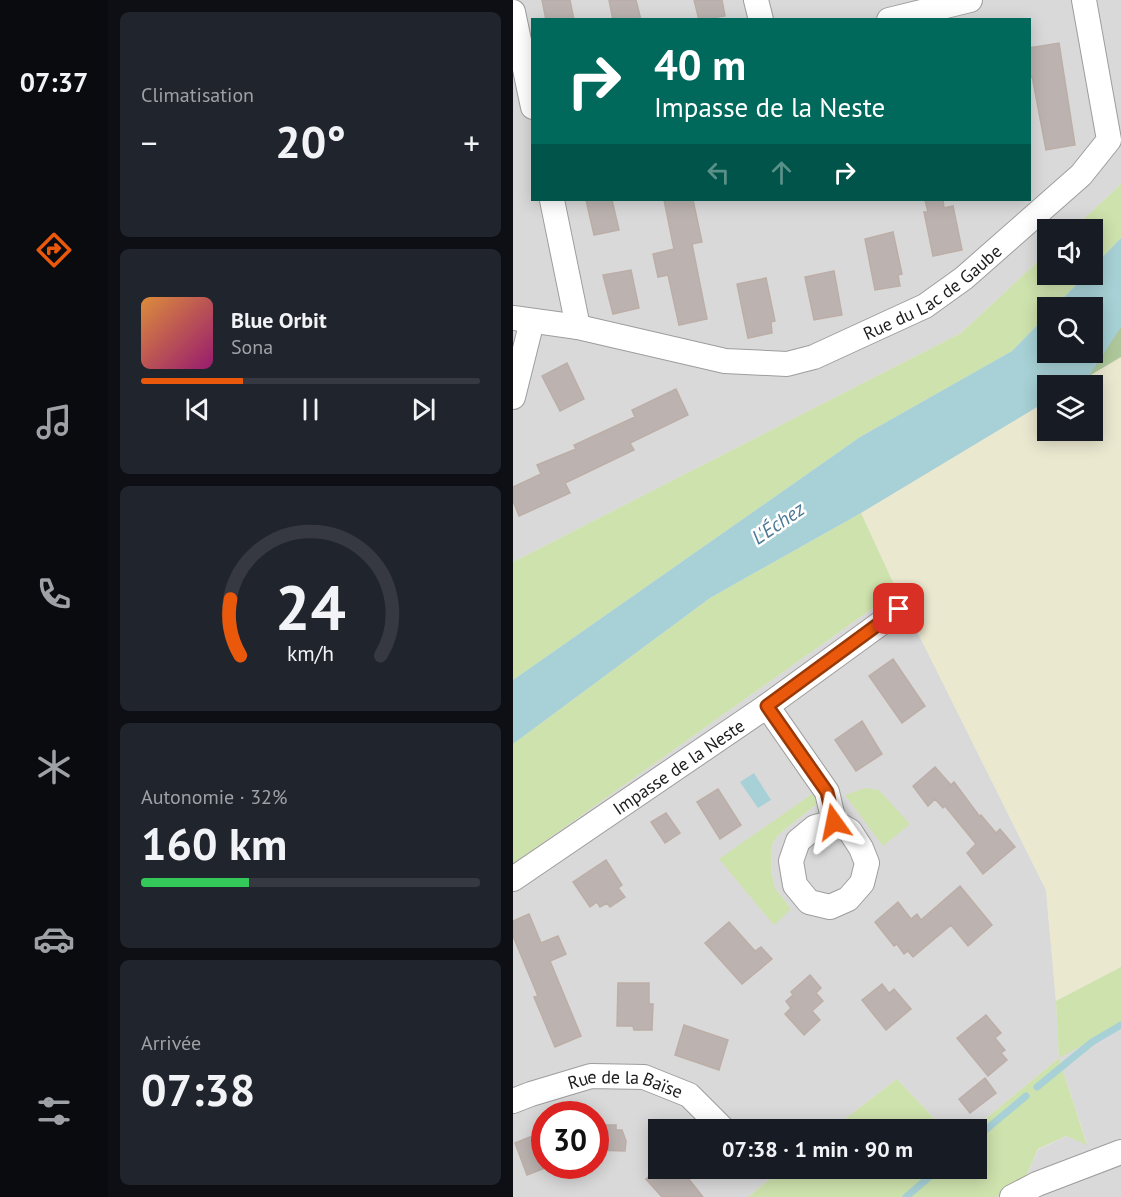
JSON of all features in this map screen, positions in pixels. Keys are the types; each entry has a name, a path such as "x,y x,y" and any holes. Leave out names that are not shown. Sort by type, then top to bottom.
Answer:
{"street":[{"path":"756,0 760,18"},
{"path":"897,18 970,0"},
{"name":"Rue du Lac de Gaube","path":"523,319 578,327 725,361 787,364 814,357 925,306 964,278 1081,175 1109,140 1084,0"},
{"path":"513,12 531,98"},
{"path":"552,201 578,327"},
{"path":"513,397 523,319"},
{"name":"Impasse de la Neste","path":"513,879 767,706 899,609"},
{"path":"767,706 827,792 834,822"},
{"name":"Rue de la Baïse","path":"513,1101 591,1076 644,1077 689,1095 713,1119"},
{"path":"1012,1197 1037,1184 1121,1152"}],"shaded area":[{"path":"513,0 1121,0 1121,184 1084,219 1037,219 1037,262 961,333 513,562"},
{"path":"1121,357 1121,967 1056,1001 1046,890 897,591 861,513 1037,407 1037,441 1103,441 1103,375 1090,375"},
{"path":"897,591 1046,890 1059,1057 1121,1024 1121,1197 996,1197 1024,1181 1038,1150 1066,1136 1087,1144 1059,1058 985,1119 935,1119 897,1079 845,1119 648,1119 648,1179 770,1179 748,1197 513,1197 513,864","holes":["818,803 778,835 772,845 771,871 775,888 791,909 720,859"]}],"green space":[{"path":"1121,184 1121,238 1103,257 1103,219 1084,219"},
{"path":"1037,262 1037,285 1076,285 1064,297 1037,297 1037,325 1012,351 860,437 513,680 513,562 961,333"},
{"path":"1121,315 1121,357 1088,375 1082,363 1103,363 1103,337"},
{"path":"861,513 897,591 513,864 513,744 710,598"},
{"path":"865,788 879,790 910,824 883,846 845,795"},
{"path":"812,794 818,803 778,835 772,845 771,871 775,888 791,909 774,925 719,859"},
{"path":"1121,967 1121,1024 1059,1058 1056,1001"},
{"path":"1059,1058 1087,1145 1066,1136 1038,1149 1024,1181 996,1197 748,1197 770,1179 987,1179 987,1119 985,1119"},
{"path":"897,1079 935,1119 845,1119"}],"water":[{"path":"1121,238 1121,327 1103,355 1103,297 1064,297 1076,285 1103,285 1103,257"},
{"name":"L'Échez","path":"1037,325 1037,363 1097,363 1090,375 1037,375 1037,407 861,513 710,598 513,744 513,680 860,437 1012,351"},
{"path":"754,773 771,800 758,808 740,782"}],"building":[{"path":"542,0 570,0 574,18 546,18"},
{"path":"609,0 636,0 640,18 613,18"},
{"path":"694,0 722,0 725,16 698,18"},
{"path":"1059,43 1075,145 1046,150 1031,76 1031,48"},
{"path":"586,201 612,201 619,230 594,235"},
{"path":"664,201 693,201 702,242 692,244 707,319 679,325 668,275 658,277 653,254 674,249"},
{"path":"925,201 943,201 944,208 953,206 962,250 933,256 924,212 928,212"},
{"path":"893,232 902,274 898,275 900,286 875,290 865,239"},
{"path":"631,270 639,308 613,314 603,275"},
{"path":"834,271 842,315 814,320 805,277"},
{"path":"766,278 775,321 771,322 772,333 748,338 737,284"},
{"path":"567,363 584,399 560,411 542,376"},
{"path":"676,389 688,415 630,443 634,450 565,483 570,493 519,516 513,501 513,487 541,474 537,465 576,449 574,445 635,417 632,410"},
{"path":"893,659 925,706 902,723 869,676"},
{"path":"862,721 882,754 856,771 835,740"},
{"path":"935,767 951,785 954,782 980,817 981,815 996,833 1000,829 1015,847 983,874 967,853 976,844 945,806 943,808 935,799 928,806 913,786"},
{"path":"718,789 741,825 720,839 697,802"},
{"path":"666,813 680,833 665,843 651,822"},
{"path":"606,860 622,885 618,888 625,897 610,907 607,903 600,907 597,902 590,907 573,882"},
{"path":"960,886 992,925 968,946 951,925 913,957 908,951 904,954 897,944 894,946 875,922 898,902 911,919 917,914 921,920"},
{"path":"529,914 541,943 558,936 566,954 550,961 581,1036 555,1047 534,997 538,996 513,936 513,921"},
{"path":"729,922 755,951 761,947 772,959 742,984 705,943"},
{"path":"810,975 821,988 816,993 823,1001 812,1011 820,1020 804,1035 785,1014 791,1008 786,1001 793,995 791,992"},
{"path":"618,983 649,983 649,1004 653,1004 652,1030 634,1030 633,1026 617,1026"},
{"path":"882,984 889,993 894,989 911,1009 886,1030 862,1000"},
{"path":"986,1015 1001,1033 995,1038 1005,1050 1001,1053 1007,1060 988,1076 957,1038"},
{"path":"684,1025 728,1040 719,1070 675,1055"},
{"path":"985,1078 996,1093 970,1113 959,1099"},
{"path":"609,1125 616,1125 616,1130 622,1130 626,1141 625,1151 609,1150"},
{"path":"531,1137 531,1173 527,1175 515,1143"},
{"path":"646,1179 689,1179 703,1197 662,1197"}],"waterway":[{"path":"1037,1087 1092,1042 1121,1025"},
{"path":"987,1129 1026,1096"},
{"path":"906,1197 927,1179"}],"route":[{"path":"834,822 827,792 767,706 899,609"}]}
